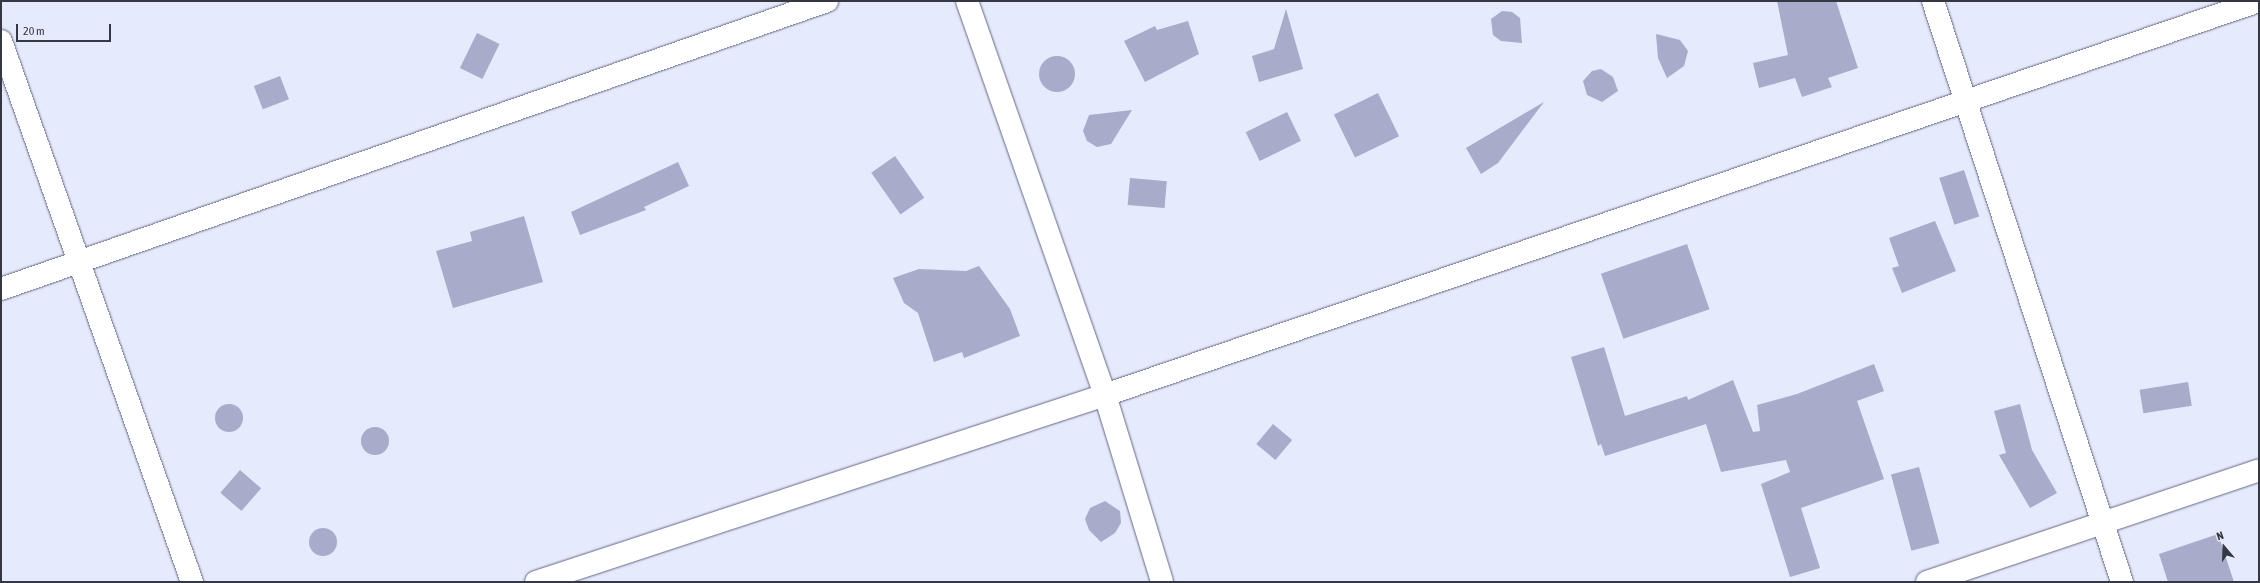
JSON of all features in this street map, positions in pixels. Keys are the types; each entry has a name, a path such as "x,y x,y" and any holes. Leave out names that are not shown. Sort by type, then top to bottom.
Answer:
{"street":[{"path":"1,289 77,260 828,1"},
{"path":"967,1 1105,395 1162,582"},
{"path":"1933,1 2122,582"},
{"path":"536,582 1105,395 1966,99 2259,1"},
{"path":"1,41 77,260 192,582"},
{"path":"1927,582 2259,470"}],"building":[{"path":"1777,1 1836,1 1858,68 1828,78 1832,87 1802,97 1795,78 1759,88 1753,63 1788,55"},
{"path":"1286,9 1303,69 1259,82 1252,56 1274,49"},
{"path":"1502,11 1512,12 1520,18 1522,43 1501,41 1493,35 1491,19"},
{"path":"1188,21 1199,54 1145,82 1124,41 1155,26 1157,30"},
{"path":"477,33 499,44 482,79 460,68"},
{"path":"1656,34 1680,40 1688,51 1684,66 1667,78 1658,58"},
{"path":"1061,56 1070,61 1074,67 1074,81 1070,87 1061,92 1053,92 1044,87 1040,81 1039,70 1044,61 1050,57"},
{"path":"1601,69 1613,77 1618,91 1602,102 1587,95 1583,81 1592,71"},
{"path":"280,76 289,99 263,109 254,86"},
{"path":"1378,93 1399,136 1355,158 1334,114"},
{"path":"1544,102 1498,163 1481,174 1466,148"},
{"path":"1132,110 1111,144 1097,147 1087,141 1083,131 1089,115"},
{"path":"1287,112 1301,141 1260,161 1246,132"},
{"path":"895,156 924,198 900,214 871,173"},
{"path":"678,162 689,186 644,207 646,210 580,235 571,212"},
{"path":"1964,170 1979,217 1954,225 1939,178"},
{"path":"1130,178 1167,181 1165,208 1128,205"},
{"path":"524,216 543,282 453,308 436,251 472,241 470,232"},
{"path":"1935,221 1956,271 1902,293 1892,268 1899,266 1889,238"},
{"path":"1687,244 1709,309 1623,339 1601,274"},
{"path":"979,266 1010,309 1020,336 964,358 962,352 934,362 918,313 904,303 893,278 919,269 966,271"},
{"path":"1604,347 1625,416 1687,396 1688,400 1733,380 1753,432 1760,431 1757,405 1797,394 1874,364 1884,391 1857,401 1884,479 1801,508 1820,568 1790,577 1761,484 1790,472 1786,460 1721,472 1706,424 1605,456 1601,444 1598,446 1571,357"},
{"path":"2188,382 2192,406 2143,413 2140,390"},
{"path":"229,404 239,408 243,418 239,428 229,432 219,428 215,418 219,408"},
{"path":"2020,404 2032,450 2057,493 2030,508 1999,455 2006,453 1994,411"},
{"path":"1273,424 1292,440 1275,460 1256,444"},
{"path":"375,427 385,431 389,441 385,451 375,455 365,451 361,441 365,431"},
{"path":"1919,467 1939,543 1911,551 1891,475"},
{"path":"240,470 261,488 241,511 220,493"},
{"path":"1105,501 1120,511 1121,523 1115,533 1101,542 1089,530 1085,519 1090,508"},
{"path":"323,528 333,532 337,542 333,552 323,556 313,552 309,542 313,532"},
{"path":"2218,534 2234,582 2168,582 2159,554"}]}
